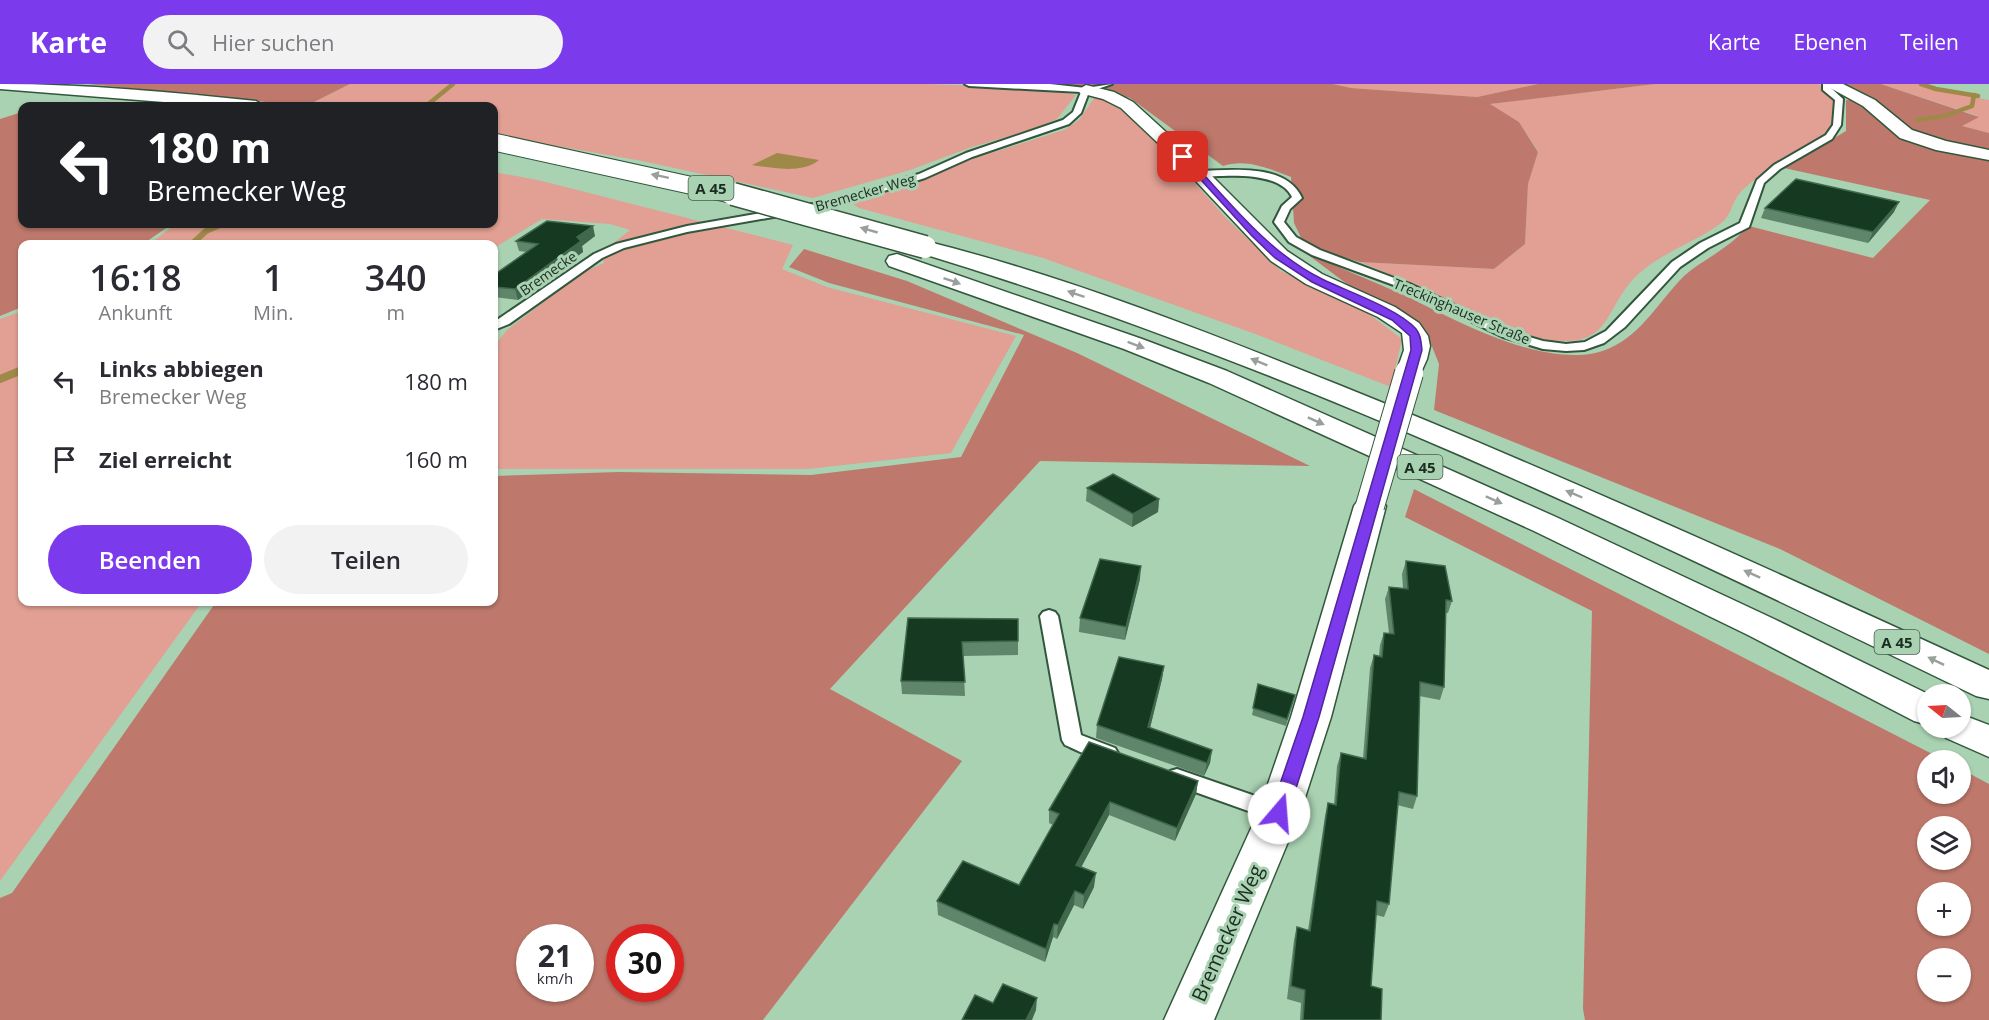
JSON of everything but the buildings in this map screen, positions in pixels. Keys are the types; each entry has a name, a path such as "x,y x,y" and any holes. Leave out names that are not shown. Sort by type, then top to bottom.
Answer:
{"main road":[{"path":"0,84 218,102"},
{"name":"Treckinghauser Straße","path":"1829,84 1869,103 1906,134 1942,146 1989,155"},
{"name":"Bremecker Weg","path":"1086,90 1108,95 1127,105 1279,256 1316,280 1372,305 1412,330 1416,336 1417,350 1370,506 1311,717 1279,813 1189,1020"},
{"path":"0,96 79,102"},
{"name":"A 45","path":"498,143 692,183 808,212 1074,294 1236,353 1590,501 1805,598 1989,686"},
{"name":"A 45","path":"498,160 643,192 818,237"},
{"name":"A 45","path":"888,258 1133,344 1218,377 1545,524 1761,627 1917,705"},
{"path":"1971,733 1989,742"}],"lane":[{"path":"969,84 1046,86 1086,90 1108,84"},
{"name":"Treckinghauser Straße","path":"1199,174 1246,174 1282,181 1293,187 1297,198 1286,208 1279,222 1282,229 1304,247 1404,285 1514,336 1544,345 1588,346 1602,340 1617,327 1647,291 1670,269 1713,240 1745,225 1760,182 1777,166 1829,137 1835,131 1839,99 1826,88 1829,84"},
{"name":"Bremecker Weg","path":"620,246 687,229 832,204 922,176 969,155 1066,122 1077,113 1086,90"},
{"name":"Bremecke","path":"498,324 598,256 620,246"},
{"path":"1049,616 1072,740 1126,759"},
{"path":"1159,771 1279,813"}],"shaded area":[{"path":"88,84 350,84 314,102 266,102"},
{"path":"350,84 927,84 1039,88 1076,95 1057,119 1033,129 969,148 910,170 813,198 642,161 498,136 498,102 314,102"},
{"path":"1052,84 1333,84 1351,88 1477,97 1538,84 1655,84 1490,104 1519,122 1538,152 1528,184 1525,244 1494,269 1360,262 1305,246 1294,223 1291,177 1249,164 1223,166 1130,98 1082,87"},
{"path":"1333,84 1538,84 1477,97 1351,88"},
{"path":"1655,84 1819,84 1835,99 1832,130 1761,174 1739,194 1726,218 1720,224 1649,265 1629,284 1604,323 1588,337 1562,341 1521,333 1360,262 1494,269 1525,244 1528,184 1538,151 1519,122 1489,104"},
{"path":"1840,84 1881,84 1979,117 1962,126 1989,133 1989,654 1780,549 1434,410 1439,364 1427,334 1407,314 1359,293 1307,254 1507,342 1562,355 1587,354 1610,348 1632,334 1684,276 1728,245 1749,226 1873,258 1930,200 1784,168 1846,131 1846,100 1869,99"},
{"path":"1881,84 1920,84 1935,90 1989,100 1989,133 1961,126 1978,116"},
{"path":"1096,95 1125,112 1162,146 1226,218 1281,271 1361,308 1402,339 1391,387 1258,335 1043,258 859,208 846,199 1064,130 1079,120"},
{"path":"18,113 18,228 166,228 149,240 18,240 18,309 0,316 0,119"},
{"path":"777,153 819,160 796,169 752,165"},
{"path":"498,173 538,180 793,245 782,269 827,287 1016,336 951,453 808,469 498,469 498,341 507,330 583,272 604,263 601,253 630,230 610,224 542,219 498,246 498,240 154,240 171,228 498,228"},
{"path":"804,249 907,281 1077,353 1310,466 1040,461 830,689 962,761 763,1020 0,1020 0,898 12,893 213,606 498,606 498,476 619,472 811,475 961,457 1024,335 829,283 789,267"},
{"path":"18,312 18,606 199,606 0,881 0,319"},
{"path":"1414,489 1924,750 1917,750 1917,804 1971,804 1971,774 1989,784 1989,1020 1585,1020 1583,1009 1592,611 1405,517"}],"waterway":[{"path":"431,102 453,84"},
{"path":"1921,84 1974,95"},
{"path":"1917,120 1945,116 1972,106 1974,95"},
{"path":"1974,95 1978,96"},
{"path":"196,240 213,228"},
{"path":"0,379 18,372"}],"route":[{"path":"1183,157 1255,234 1279,256 1316,280 1395,318 1412,330 1416,336 1417,350 1402,395 1311,717 1279,813"}]}
